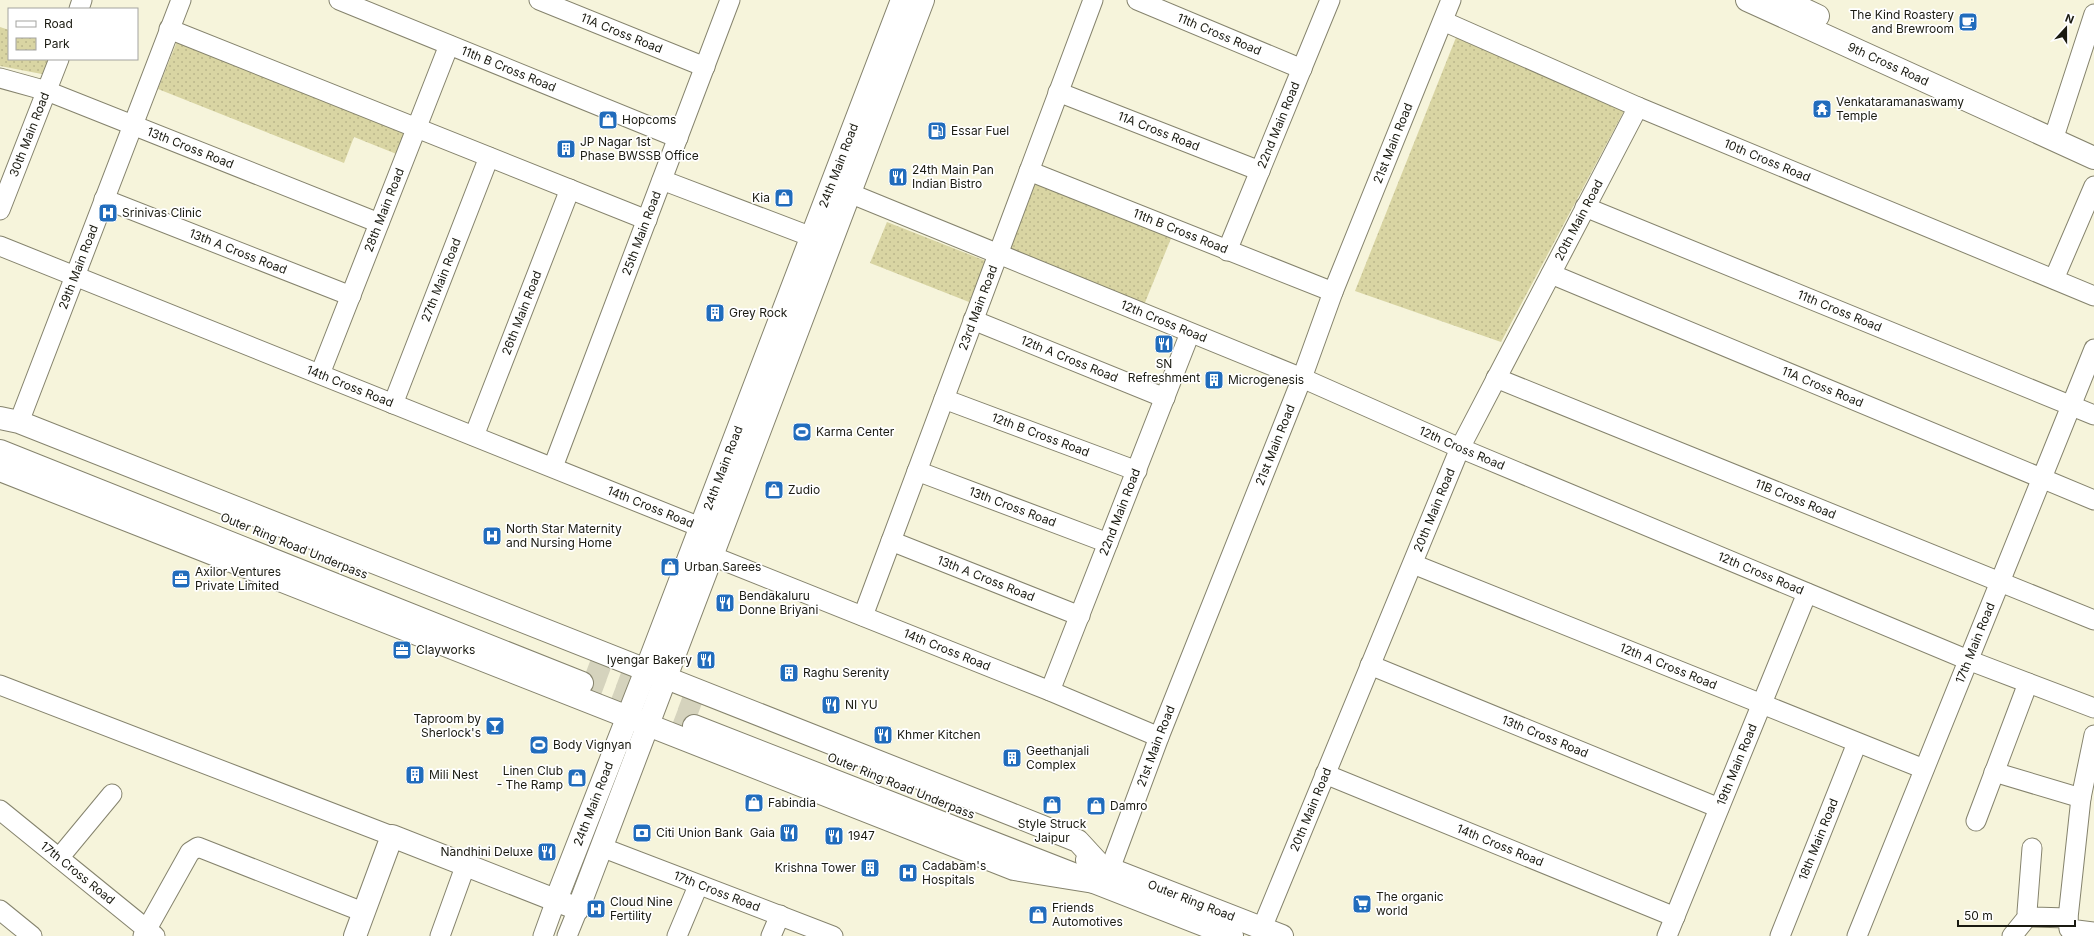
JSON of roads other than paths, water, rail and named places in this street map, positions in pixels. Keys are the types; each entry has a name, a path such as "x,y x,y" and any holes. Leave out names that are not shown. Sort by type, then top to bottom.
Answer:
{"main road":[{"name":"24th Main Road","path":"556,900 637,721 666,677 712,556 840,189 902,0"},
{"name":"24th Main Road","path":"840,189 923,0"},
{"name":"9th Cross Road","path":"1747,0 2055,134 2094,145"},
{"name":"9th Cross Road","path":"1784,0 2055,134 2094,158"},
{"name":"24th Main Road","path":"578,909 601,847 637,721 646,670 700,527 821,240"},
{"path":"6,423 666,677 1078,841 1102,872"},
{"name":"Outer Ring Road Underpass","path":"0,451 585,673 6,423"},
{"path":"0,470 1014,869 1102,872"},
{"name":"Outer Ring Road Underpass","path":"697,716 1102,872"},
{"path":"355,936 392,836 578,909"},
{"name":"Outer Ring Road","path":"1102,872 1272,932"},
{"name":"Outer Ring Road","path":"1102,872 1232,936"}],"street":[{"name":"29th Main Road","path":"6,423 74,276 181,0"},
{"name":"11th B Cross Road","path":"339,0 678,138"},
{"name":"11A Cross Road","path":"539,0 705,67"},
{"name":"25th Main Road","path":"553,467 730,0"},
{"name":"23rd Main Road","path":"863,616 1093,0"},
{"name":"11th Cross Road","path":"1137,0 1302,69"},
{"name":"22nd Main Road","path":"1227,250 1330,0"},
{"name":"21st Main Road","path":"1102,872 1159,737 1302,378 1333,292 1451,0"},
{"path":"2055,134 2094,14"},
{"name":"10th Cross Road","path":"1443,21 1638,107 2094,296"},
{"path":"170,29 647,220"},
{"name":"28th Main Road","path":"320,374 449,45"},
{"name":"30th Main Road","path":"0,210 59,60"},
{"name":"13th Cross Road","path":"0,78 47,91 379,223"},
{"name":"11A Cross Road","path":"1058,92 1260,171"},
{"name":"20th Main Road","path":"1272,932 1325,774 1460,448 1638,107"},
{"name":"27th Main Road","path":"393,404 489,157"},
{"name":"11th B Cross Road","path":"1029,171 1333,292"},
{"path":"662,180 821,240"},
{"path":"2054,279 2094,186"},
{"name":"12th Cross Road","path":"840,189 1302,378 1460,448 1968,660 2094,708"},
{"name":"26th Main Road","path":"474,436 570,190"},
{"name":"13th A Cross Road","path":"104,199 351,296"},
{"name":"11th Cross Road","path":"1585,207 2094,415"},
{"name":"14th Cross Road","path":"0,246 700,527"},
{"name":"11A Cross Road","path":"1551,274 2094,500"},
{"name":"12th A Cross Road","path":"974,320 1165,398"},
{"name":"22nd Main Road","path":"1050,691 1190,333"},
{"name":"17th Main Road","path":"1857,936 2094,349"},
{"name":"11B Cross Road","path":"1496,378 1999,583 2094,620"},
{"name":"12th B Cross Road","path":"944,399 1137,470"},
{"name":"13th Cross Road","path":"917,471 1108,543"},
{"name":"13th A Cross Road","path":"891,541 1080,616"},
{"name":"14th Cross Road","path":"712,556 1050,691 1159,737"},
{"name":"12th A Cross Road","path":"1413,564 1924,769"},
{"name":"19th Main Road","path":"1667,936 1807,592"},
{"name":"13th Cross Road","path":"1370,665 1719,808"},
{"path":"1976,821 2028,683"},
{"path":"0,685 392,836"},
{"path":"2094,735 2081,798 2068,918 2069,929 2094,932"},
{"name":"18th Main Road","path":"1780,936 1857,742"},
{"path":"1994,772 2081,798"},
{"name":"14th Cross Road","path":"1325,774 1675,917"},
{"path":"59,858 112,794"},
{"name":"17th Cross Road","path":"0,810 148,934"},
{"path":"148,934 190,852 198,847 363,912"},
{"name":"17th Cross Road","path":"601,847 698,886 780,915 833,936"},
{"path":"2032,848 2026,909 2029,915 2033,917 2068,918"},
{"path":"440,936 466,864"},
{"path":"677,936 698,886"},
{"name":"24th Main Road","path":"543,936 556,900"},
{"name":"24th Main Road","path":"567,936 578,909"},
{"path":"0,910 32,936"},
{"path":"771,936 780,915"},
{"path":"2012,936 2029,915"}],"tunnel":[{"path":"589,664 701,706"},
{"path":"582,683 694,726"}],"place":[{"name":"The Kind Roastery and Brewroom","path":"1968,22"},
{"name":"Venkataramanaswamy Temple","path":"1822,109"},
{"name":"Hopcoms","path":"608,120"},
{"name":"Essar Fuel","path":"937,131"},
{"name":"JP Nagar 1st Phase BWSSB Office","path":"566,149"},
{"name":"24th Main Pan Indian Bistro","path":"898,177"},
{"name":"Kia","path":"784,198"},
{"name":"Srinivas Clinic","path":"108,213"},
{"name":"Grey Rock","path":"715,313"},
{"name":"SN Refreshment","path":"1164,344"},
{"name":"Microgenesis","path":"1214,380"},
{"name":"Karma Center","path":"802,432"},
{"name":"Zudio","path":"774,490"},
{"name":"North Star Maternity and Nursing Home","path":"492,536"},
{"name":"Urban Sarees","path":"670,567"},
{"name":"Axilor Ventures Private Limited","path":"181,579"},
{"name":"Bendakaluru Donne Briyani","path":"725,603"},
{"name":"Clayworks","path":"402,650"},
{"name":"Iyengar Bakery","path":"706,660"},
{"name":"Raghu Serenity","path":"789,673"},
{"name":"NI YU","path":"831,705"},
{"name":"Taproom by Sherlock's","path":"495,726"},
{"name":"Khmer Kitchen","path":"883,735"},
{"name":"Body Vignyan","path":"539,745"},
{"name":"Geethanjali Complex","path":"1012,758"},
{"name":"Mili Nest","path":"415,775"},
{"name":"Linen Club - The Ramp","path":"577,778"},
{"name":"Fabindia","path":"754,803"},
{"name":"Style Struck Jaipur","path":"1052,805"},
{"name":"Damro","path":"1096,806"},
{"name":"Citi Union Bank","path":"642,833"},
{"name":"Gaia","path":"789,833"},
{"name":"1947","path":"834,836"},
{"name":"Nandhini Deluxe","path":"547,852"},
{"name":"Krishna Tower","path":"870,868"},
{"name":"Cadabam's Hospitals","path":"908,873"},
{"name":"The organic world","path":"1362,904"},
{"name":"Cloud Nine Fertility","path":"596,909"},
{"name":"Friends Automotives","path":"1038,915"}]}
